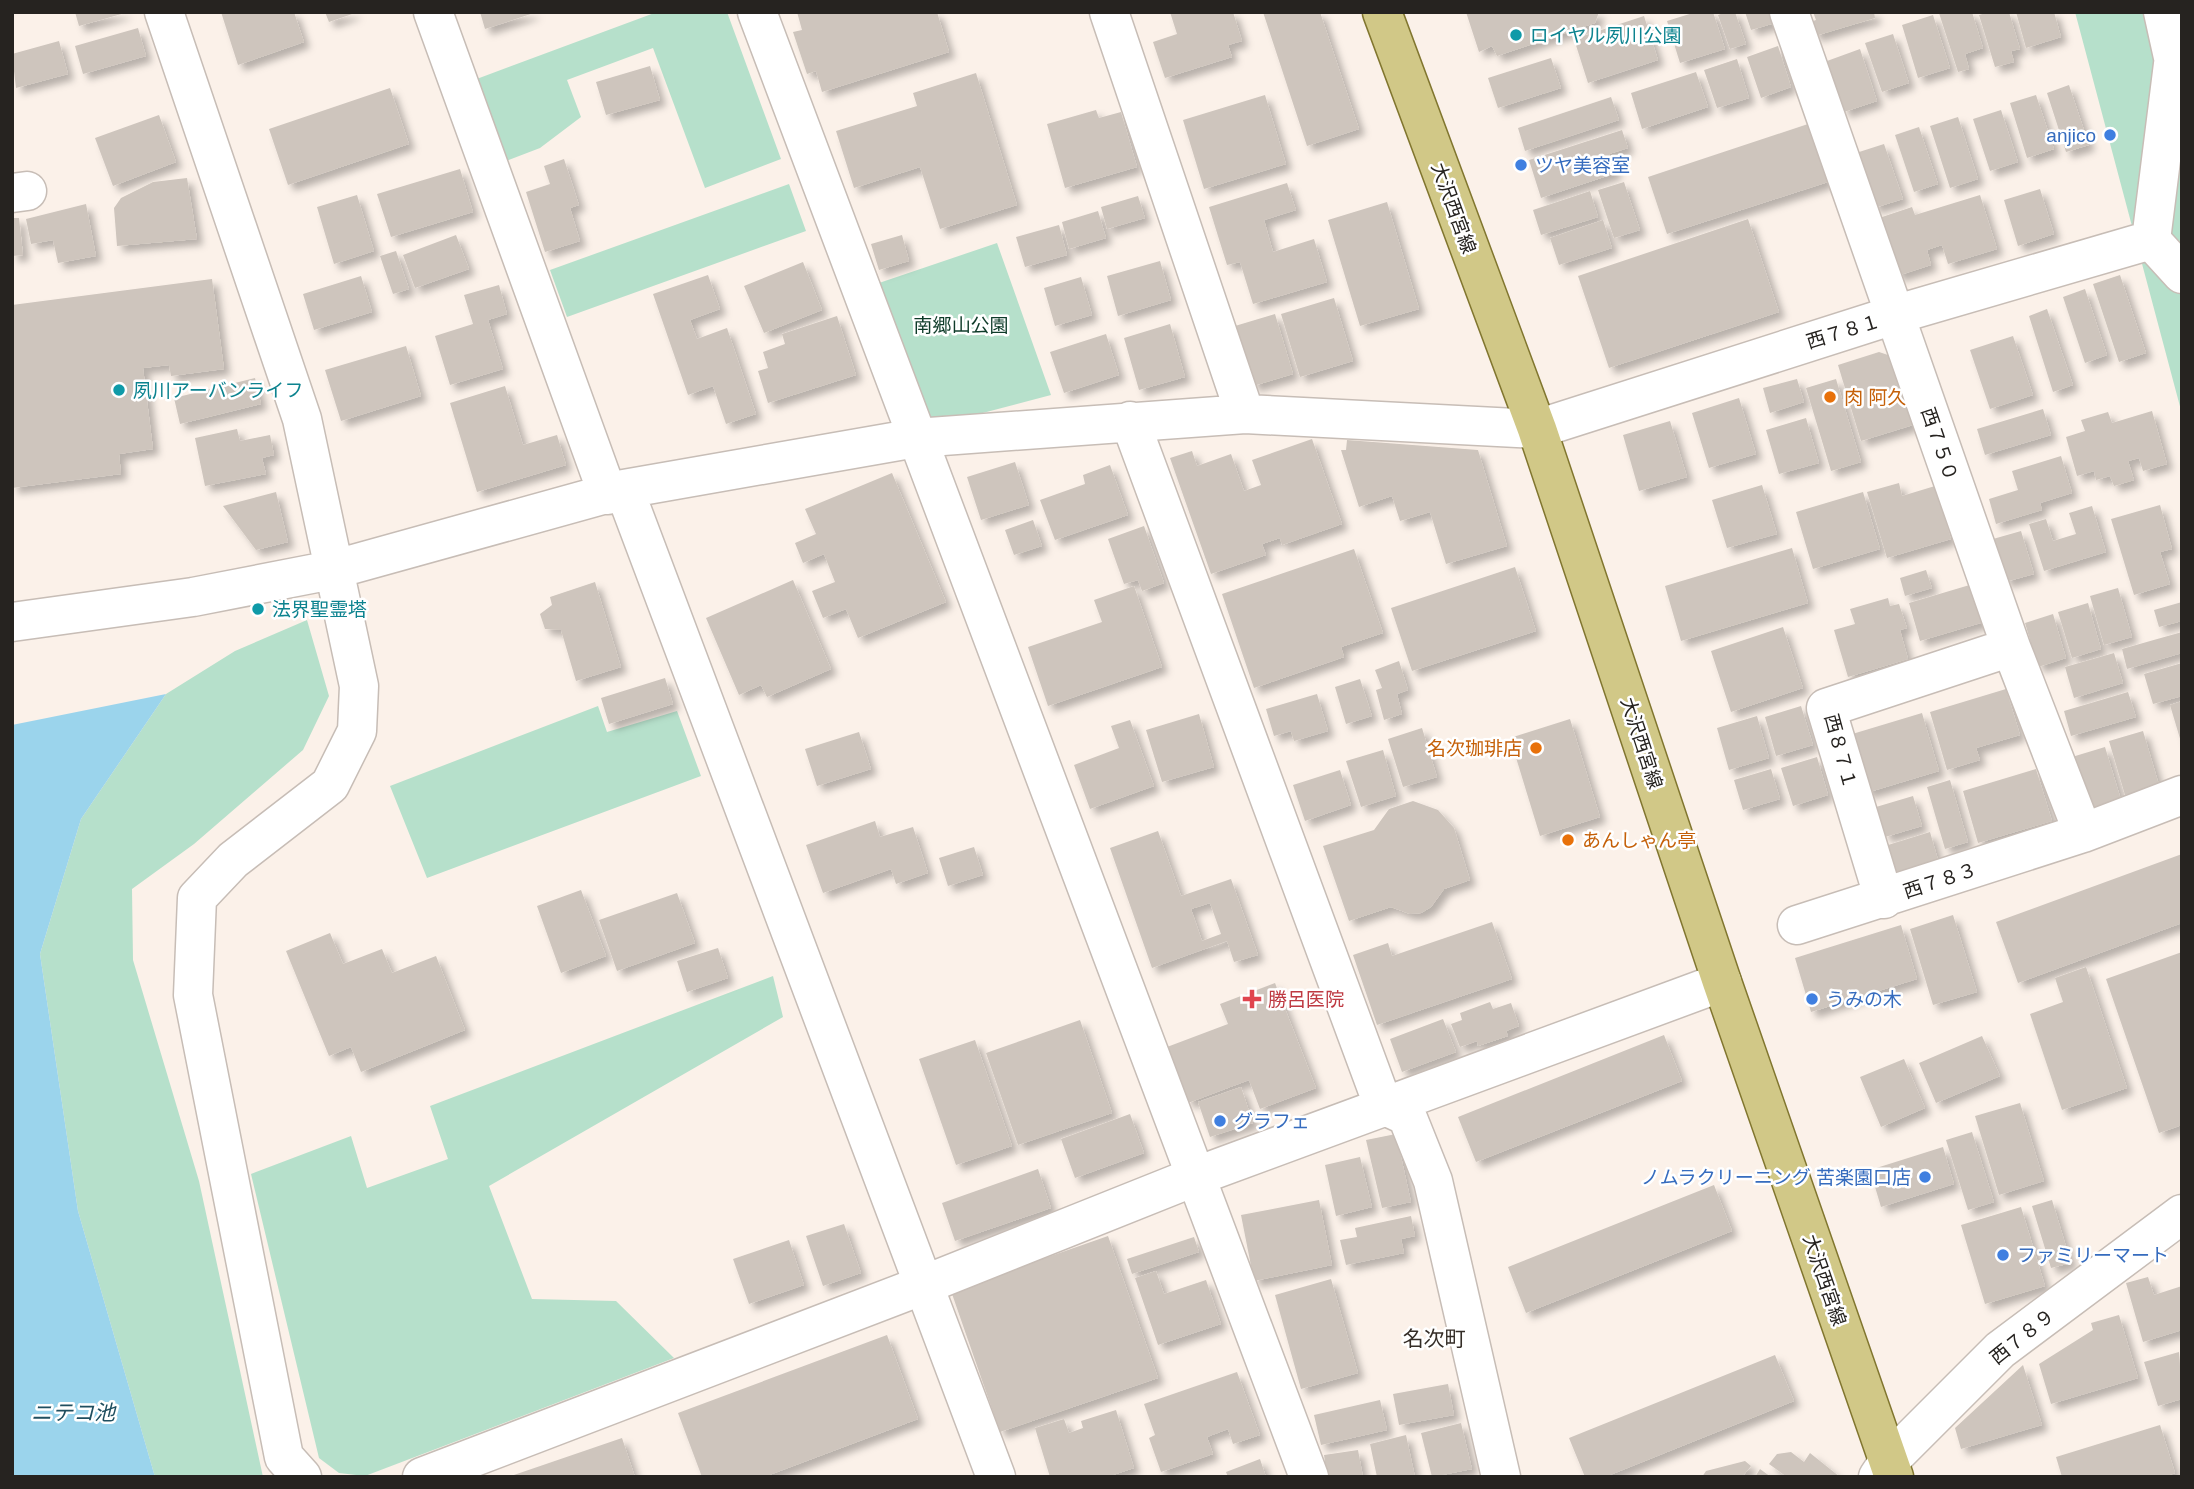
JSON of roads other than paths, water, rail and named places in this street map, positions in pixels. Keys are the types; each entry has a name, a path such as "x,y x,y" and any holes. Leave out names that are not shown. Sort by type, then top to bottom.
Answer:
{"main road":[{"name":"大沢西宮線","path":"1382,12 1536,429 1887,1472"}],"street":[{"path":"164,12 302,419 332,570 359,686 357,731 331,785 233,860 197,898 194,995 284,1457 302,1477"},
{"path":"433,12 616,492 926,1284 996,1477"},
{"path":"757,12 1309,1477"},
{"path":"1109,12 1245,414"},
{"name":"西７５０","path":"1789,12 2011,647 2083,833"},
{"path":"2162,12 2177,79 2151,240 2182,274"},
{"name":"西７８１","path":"1536,429 1894,315 2151,240"},
{"path":"12,622 193,597 332,570 616,492 916,438 1245,414 1536,429"},
{"path":"1130,421 1383,1105 1407,1116 1433,1181 1501,1477"},
{"name":"西８７１","path":"1884,899 1826,708 2011,647"},
{"name":"西７８３","path":"1797,925 2083,833 2182,796"},
{"path":"422,1477 1383,1105 1722,982"},
{"name":"西７８９","path":"1887,1472 2000,1350 2182,1214"}],"water":[{"name":"ニテコ池","path":"166,694 81,819 40,954 78,1211 155,1477 12,1477 12,725"}],"place":[{"name":"ロイヤル夙川公園","path":"1516,35"},
{"name":"anjico","path":"2110,135"},
{"name":"ツヤ美容室","path":"1521,165"},
{"name":"夙川アーバンライフ","path":"119,390"},
{"name":"肉 阿久","path":"1830,397"},
{"name":"法界聖霊塔","path":"258,609"},
{"name":"名次珈琲店","path":"1536,748"},
{"name":"あんしゃん亭","path":"1568,840"},
{"name":"勝呂医院","path":"1252,999"},
{"name":"うみの木","path":"1812,999"},
{"name":"グラフェ","path":"1220,1121"},
{"name":"ノムラクリーニング 苦楽園口店","path":"1925,1177"},
{"name":"ファミリーマート","path":"2003,1255"}],"district":[{"name":"名次町","path":"1434,1339"}],"park label":[{"name":"南郷山公園","path":"961,325"}]}
